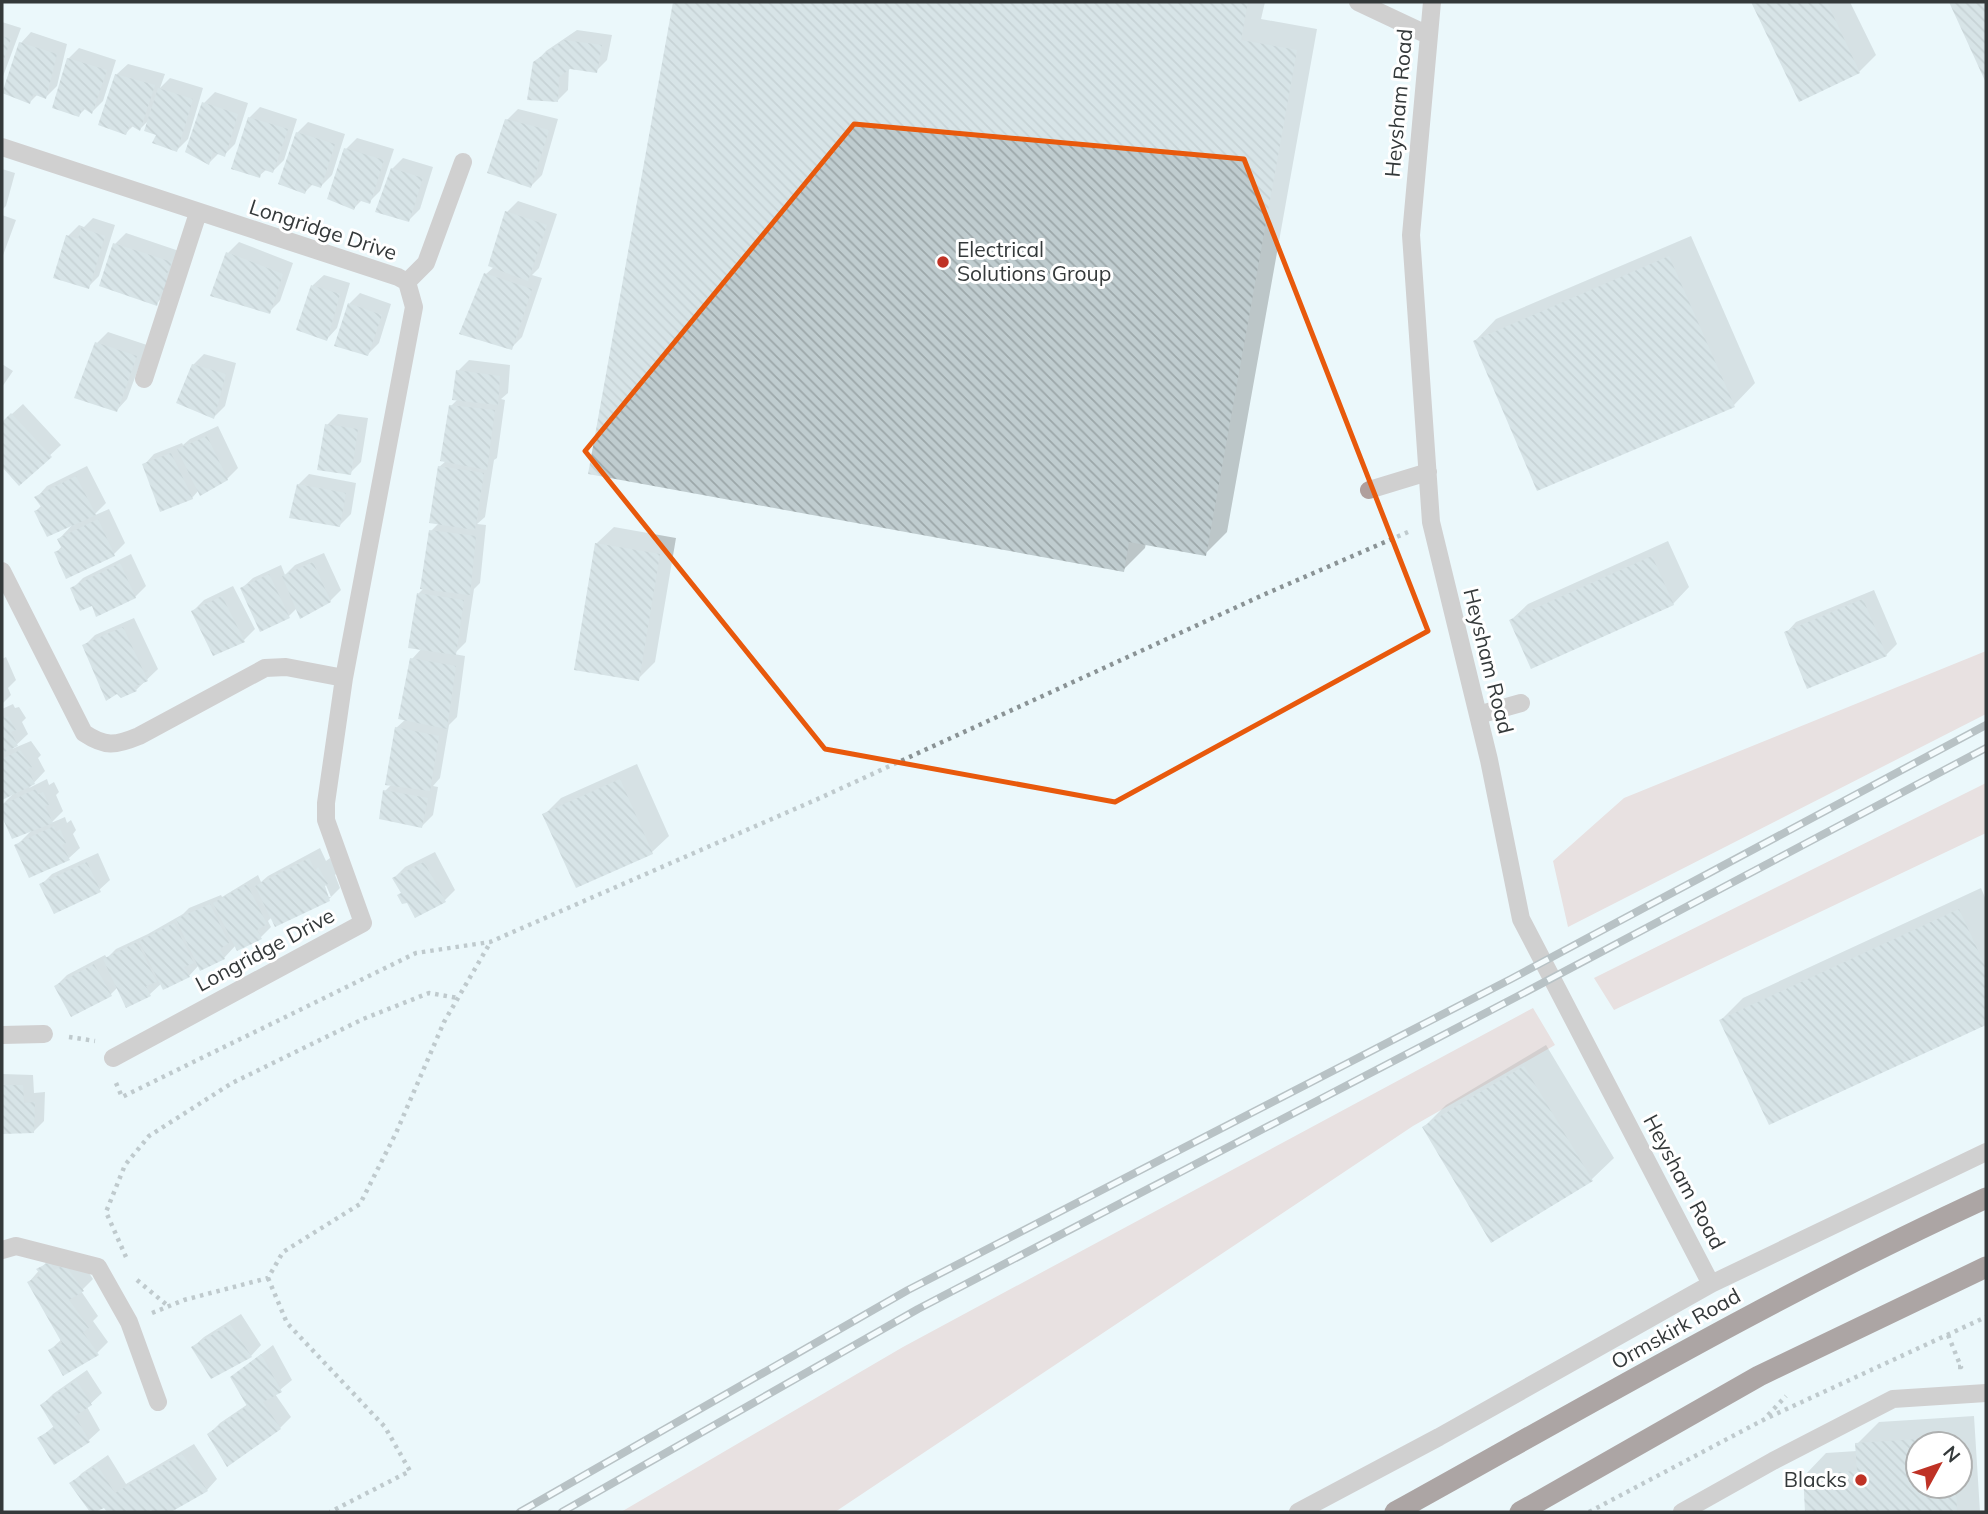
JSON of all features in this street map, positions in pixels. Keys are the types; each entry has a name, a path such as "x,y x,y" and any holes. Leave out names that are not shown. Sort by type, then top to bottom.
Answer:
{"highway":[{"name":"Ormskirk Road","path":"1395,1512 1732,1325 1900,1238 1986,1198"},
{"path":"1520,1512 1759,1376 1986,1266"}],"street":[{"path":"1358,2 1428,35"},
{"name":"Heysham Road","path":"1432,2 1411,235 1431,522 1478,715 1521,919 1712,1284"},
{"name":"Longridge Drive","path":"2,147 398,277 407,282 414,307 345,678 326,803 326,820 363,923 108,1062"},
{"path":"407,282 426,263 463,162"},
{"path":"144,379 198,213"},
{"path":"1369,490 1428,472"},
{"path":"2,571 84,733 100,743 121,744 130,740 265,668 286,667 345,678"},
{"path":"1478,715 1521,703"},
{"path":"2,1035 44,1034"},
{"path":"1298,1512 1712,1284 1986,1152"},
{"path":"2,1250 16,1246 98,1267 129,1322 158,1402"},
{"path":"1682,1512 1892,1399 1986,1393"}],"path":[{"path":"96,1041 122,1097 416,953 490,943 820,798 1264,595 1431,522"},
{"path":"129,1322 168,1307 268,1278 283,1252 360,1204 396,1133 444,1022 490,943"},
{"path":"130,1267 106,1212 125,1165 149,1136 232,1083 363,1019 429,993 458,998"},
{"path":"135,1278 168,1307"},
{"path":"268,1278 288,1323 385,1427 410,1471 330,1512"},
{"path":"1589,1512 1765,1419 1986,1318"},
{"path":"1945,1395 1946,1370 1961,1367 1948,1335"}],"highlighted area":[{"path":"854,124 1244,159 1428,631 1115,802 825,749 585,451"}],"shaded area":[{"path":"1986,651 1986,714 1568,927 1553,861 1624,798"},
{"path":"1986,783 1986,833 1614,1010 1594,978"},
{"path":"1533,1008 1555,1045 1413,1126 835,1512 621,1512 903,1347"}],"building":[{"name":"Electrical Solutions Group","path":"673,2 1248,2 1241,40 1297,50 1206,556 1129,542 1124,572 588,474"},
{"path":"1751,2 1827,2 1860,73 1799,102"},
{"path":"1949,2 1986,2 1986,83"},
{"path":"2,36 11,39 2,65"},
{"path":"564,40 602,45 597,73 570,69 559,77 558,102 527,100 533,62"},
{"path":"19,42 57,54 46,99 33,94 30,104 2,93"},
{"path":"67,58 107,70 92,114 83,108 79,117 52,108"},
{"path":"115,74 155,85 140,131 130,125 126,135 98,125"},
{"path":"158,88 193,99 177,152 152,143 156,135 144,131"},
{"path":"202,102 238,114 225,157 213,152 209,165 185,152"},
{"path":"248,117 288,129 273,173 262,169 260,178 231,169"},
{"path":"505,119 549,130 531,188 487,173"},
{"path":"296,132 335,144 321,188 309,184 305,194 278,184"},
{"path":"344,148 384,160 370,204 358,200 354,210 327,199"},
{"path":"391,168 423,178 409,222 375,212"},
{"path":"505,211 547,225 528,281 488,266"},
{"path":"81,228 105,236 89,289 53,278 66,235 78,239"},
{"path":"113,243 172,262 166,276 170,277 163,292 161,290 157,306 99,286"},
{"path":"226,252 283,274 270,314 210,296"},
{"path":"1669,256 1735,407 1537,491 1473,341"},
{"path":"484,273 532,289 512,350 459,334"},
{"path":"311,285 340,294 327,341 296,330"},
{"path":"348,303 382,315 368,356 334,346"},
{"path":"95,342 137,356 117,412 74,398"},
{"path":"192,364 226,374 214,419 176,403"},
{"path":"456,370 500,376 498,405 452,400"},
{"path":"449,405 495,410 487,470 440,461"},
{"path":"11,413 52,457 19,486 2,467 2,422"},
{"path":"325,424 358,429 351,475 317,470"},
{"path":"207,436 228,480 200,496 177,449"},
{"path":"171,453 193,499 160,512 142,464"},
{"path":"438,466 484,473 475,530 429,523"},
{"path":"76,476 96,515 47,537 34,511 42,508 34,497"},
{"path":"297,484 346,493 340,527 289,518"},
{"path":"98,519 115,556 66,579 54,552 62,549 57,539"},
{"path":"429,530 476,536 470,595 420,589"},
{"path":"595,543 660,554 639,681 574,670"},
{"path":"1652,556 1674,605 1531,669 1509,620"},
{"path":"313,562 331,602 300,619 282,576"},
{"path":"120,563 136,598 96,617 92,606 80,611 70,588"},
{"path":"269,574 290,618 260,632 240,588"},
{"path":"417,593 464,600 456,655 408,648"},
{"path":"222,596 245,642 213,656 191,611"},
{"path":"1863,599 1887,656 1807,689 1784,632"},
{"path":"123,627 148,681 134,687 137,691 121,698 117,694 106,701 82,645"},
{"path":"410,658 456,666 447,729 398,719"},
{"path":"2,712 4,718 8,716 16,730 11,732 18,746 2,753"},
{"path":"395,727 439,736 430,791 385,785"},
{"path":"20,750 32,767 28,769 35,784 2,800 2,759"},
{"path":"620,779 653,854 576,888 542,814"},
{"path":"36,789 38,794 43,792 49,805 45,806 53,823 12,839 2,817 2,805"},
{"path":"383,790 428,798 422,828 379,819"},
{"path":"54,826 56,832 60,829 66,843 62,845 70,860 29,878 14,845"},
{"path":"309,858 315,871 318,867 328,884 325,886 330,901 275,927 255,886"},
{"path":"87,862 101,892 54,914 39,884"},
{"path":"424,862 446,902 415,918 407,903 402,904 397,895 401,893 392,878"},
{"path":"247,884 267,924 257,930 262,939 237,951 213,903"},
{"path":"210,904 229,943 220,949 225,959 200,971 176,919"},
{"path":"1959,909 1986,968 1986,1025 1769,1125 1719,1020"},
{"path":"174,923 194,963 184,967 190,977 163,990 139,941"},
{"path":"137,942 157,982 146,986 151,996 126,1008 103,959"},
{"path":"94,964 112,996 71,1017 54,986"},
{"path":"1524,1066 1593,1181 1491,1243 1422,1127"},
{"path":"2,1085 23,1085 24,1103 35,1102 34,1133 2,1134"},
{"path":"50,1262 54,1270 65,1265 84,1291 69,1300 89,1328 83,1332 99,1355 63,1376 48,1350 62,1343 27,1282 41,1275 36,1269"},
{"path":"230,1324 252,1357 211,1379 191,1347"},
{"path":"261,1354 282,1392 263,1402 281,1429 227,1467 207,1434 247,1406 230,1377"},
{"path":"76,1380 92,1405 75,1416 90,1442 54,1465 37,1438 54,1428 40,1405"},
{"name":"Blacks","path":"1904,1440 1904,1500 1957,1500 1957,1512 1805,1512 1803,1474 1857,1471 1855,1443"},
{"path":"182,1454 208,1491 171,1512 107,1512 104,1508 90,1512 69,1483 97,1465 115,1493"}],"railway":[{"path":"520,1512 908,1290 1511,979 1986,725"},
{"path":"562,1512 918,1309 1986,748"}],"place":[{"name":"Electrical Solutions Group","path":"943,262"},
{"name":"Blacks","path":"1861,1480"}]}
